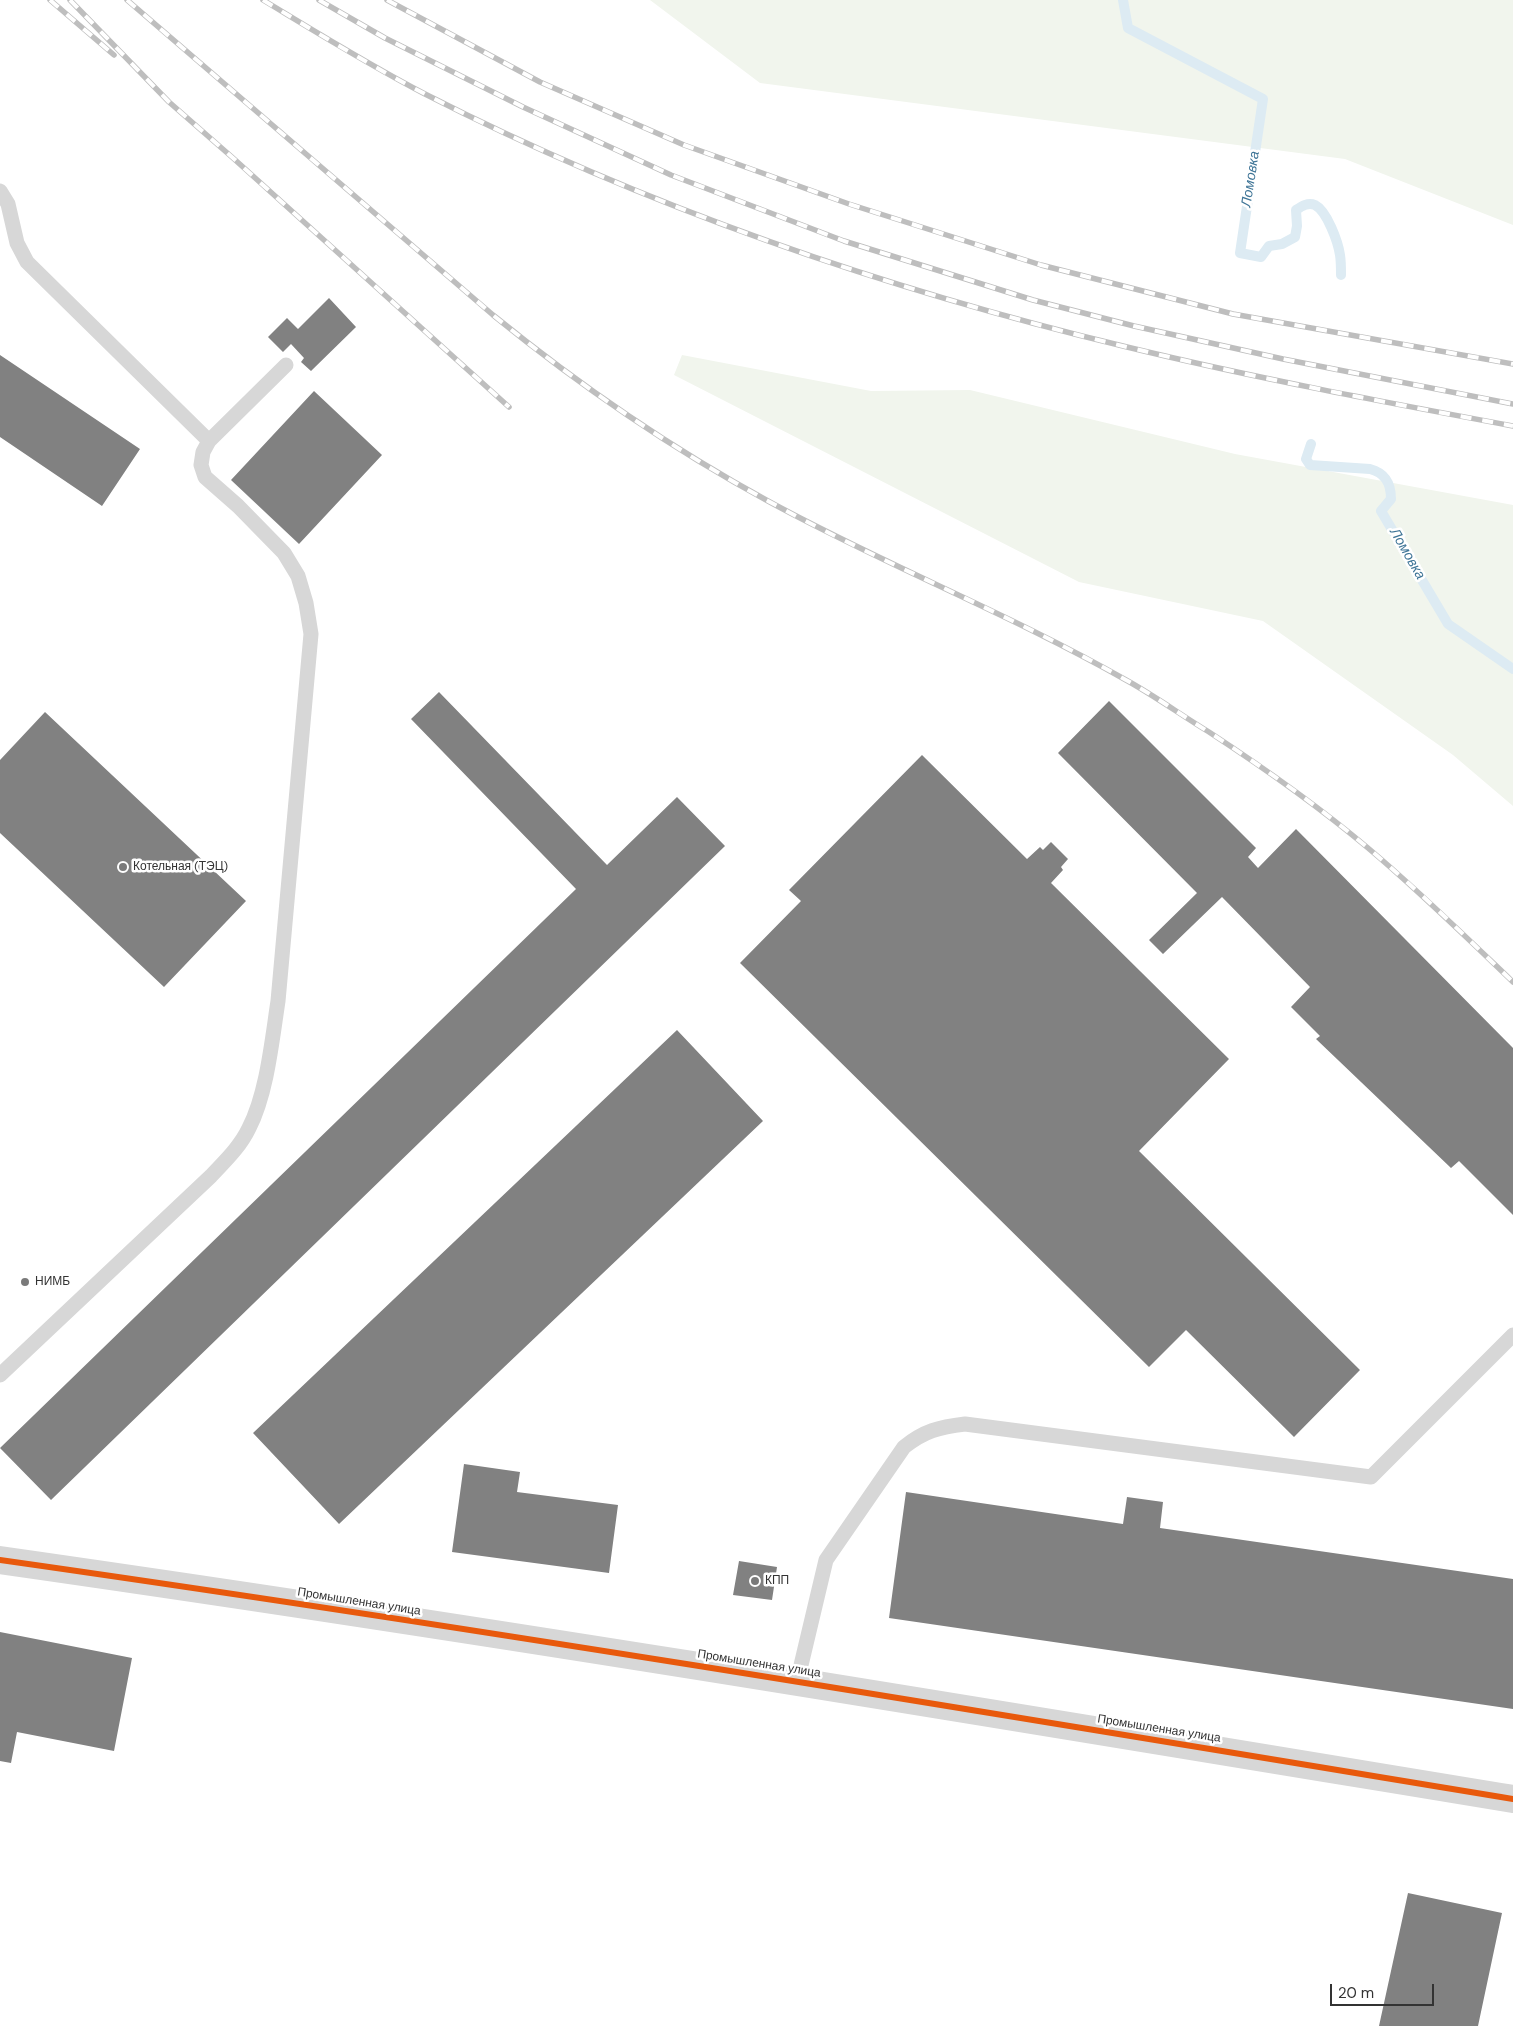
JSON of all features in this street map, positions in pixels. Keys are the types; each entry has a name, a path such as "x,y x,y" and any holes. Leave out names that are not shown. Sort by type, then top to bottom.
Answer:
{"street":[{"name":"Промышленная улица","path":"0,1560 205,1589 798,1682 1513,1799"}],"lane":[{"path":"0,191 8,204 17,243 27,262 209,441"},
{"path":"0,1375 211,1176 236,1150 250,1128 261,1094 270,1055 278,1002 311,634 306,603 298,576 284,553 238,506 205,477 202,465 203,452 209,441 286,365"},
{"path":"798,1682 826,1560 904,1447 918,1435 941,1427 965,1424 1371,1477 1513,1335"}],"shaded area":[{"path":"650,0 1513,0 1513,225 1345,159 760,83"},
{"path":"682,355 871,391 970,390 1235,454 1513,505 1513,806 1453,755 1263,621 1079,582 674,375"}],"building":[{"path":"329,298 356,327 311,371 301,362 304,358 291,344 283,352 268,337 287,318 298,329"},
{"path":"0,355 140,449 102,506 0,437"},
{"path":"314,391 382,455 299,544 231,480"},
{"path":"439,692 607,865 677,797 725,846 51,1500 0,1448 576,889 411,719"},
{"path":"1109,701 1256,848 1248,857 1258,868 1296,829 1513,1048 1513,1215 1459,1161 1451,1168 1316,1039 1320,1036 1291,1007 1310,987 1222,897 1163,954 1149,940 1197,893 1058,753"},
{"name":"Котельная (ТЭЦ)","path":"45,712 246,901 164,987 0,833 0,760"},
{"path":"922,755 1027,859 1040,847 1043,850 1051,842 1068,859 1061,867 1063,870 1051,883 1229,1059 1139,1151 1360,1370 1294,1437 1186,1330 1149,1367 740,963 801,901 789,890"},
{"path":"677,1030 763,1121 339,1524 253,1433"},
{"path":"464,1464 520,1472 517,1492 618,1505 609,1573 452,1552"},
{"path":"906,1492 1123,1524 1127,1497 1163,1502 1160,1528 1513,1579 1513,1709 889,1618"},
{"name":"КПП","path":"739,1561 777,1567 772,1600 733,1595"},
{"path":"0,1632 132,1658 114,1751 17,1732 11,1763 0,1761"},
{"path":"1408,1893 1502,1913 1478,2026 1379,2026"}],"waterway":[{"name":"Ломовка","path":"1123,0 1128,28 1263,99 1240,253 1261,257 1269,246 1282,244 1295,237 1297,226 1296,210 1305,205 1312,204 1319,208 1328,220 1340,255 1341,275"},
{"name":"Ломовка","path":"1311,444 1306,459 1310,465 1370,469 1380,473 1386,479 1390,488 1391,499 1381,511 1448,624 1513,669"}],"railway":[{"path":"50,0 114,55"},
{"path":"70,0 169,102 509,407"},
{"path":"127,0 493,315 592,391 696,459 768,501 857,547 1038,633 1158,699 1270,773 1349,832 1387,864 1513,982"},
{"path":"263,0 404,83 508,135 593,173 769,241 947,299 1127,347 1368,399 1513,426"},
{"path":"319,0 385,38 523,107 671,175 844,241 1033,300 1134,326 1283,359 1513,404"},
{"path":"387,0 540,82 684,145 849,204 1041,265 1233,314 1513,364"}],"cycle path":[{"path":"0,1560 568,1645 1513,1799"}],"place":[{"name":"Котельная (ТЭЦ)","path":"123,867"},
{"name":"НИМБ","path":"25,1282"},
{"name":"КПП","path":"755,1581"}]}
